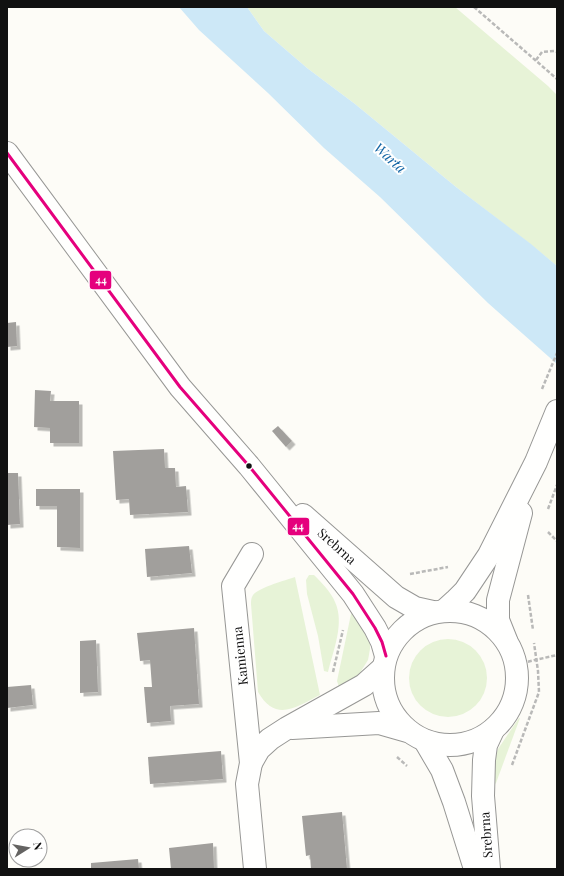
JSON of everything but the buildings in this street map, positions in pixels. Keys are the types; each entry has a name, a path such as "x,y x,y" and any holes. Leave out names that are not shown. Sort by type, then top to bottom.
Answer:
{"street":[{"name":"Srebrna","path":"7,153 180,387 249,466 353,594 375,628 382,642 384,662"},
{"path":"439,612 468,613 490,624 526,662 508,711 493,730 472,742 448,745 416,736 392,713 384,691 384,662 396,637 412,621 439,612 455,601 465,591 489,555 536,462 557,411"},
{"path":"507,641 498,620 498,600 536,462"},
{"name":"Srebrna","path":"249,466 396,597 415,608 439,612"},
{"name":"Kamienna","path":"252,554 233,586 251,763 247,784 255,869"},
{"name":"Kamienna","path":"251,763 260,749 270,739 364,685 384,662"},
{"name":"Kamienna","path":"287,728 379,723 416,736"},
{"name":"Srebrna","path":"489,869 483,796 484,760 486,744 493,730"},
{"name":"Srebrna","path":"416,736 442,770 454,802 475,869"}],"path":[{"path":"474,7 557,79"},
{"path":"536,60 542,52 557,52"},
{"path":"548,532 557,541"},
{"path":"528,592 533,636"},
{"path":"510,769 539,692 526,662 534,640"},
{"path":"526,662 557,655"}],"green space":[{"path":"247,7 455,7 557,95 557,266 456,187 355,104 307,68 264,31"},
{"path":"309,575 314,575 326,588 333,598 338,610 339,619 337,637 328,672 324,671 318,636 307,594 306,580"},
{"path":"295,577 320,695 287,710 279,710 265,702 258,692 251,601 253,595 261,589"},
{"path":"355,609 370,638 368,660 358,676 339,687 337,681 351,614"},
{"path":"448,639 463,642 476,650 484,663 487,678 484,693 476,706 463,714 448,717 433,714 420,706 412,693 409,678 412,663 420,650 433,642"},
{"path":"519,718 496,783 493,786 495,757 498,749"}],"water":[{"name":"Warta","path":"179,7 247,7 264,31 307,68 355,104 456,187 531,244 557,266 557,364 488,303 380,197 324,148 268,93 199,30"}],"transit line":[{"name":"44","path":"7,153 180,387 249,466 353,594 375,628 382,642 386,656"}]}
